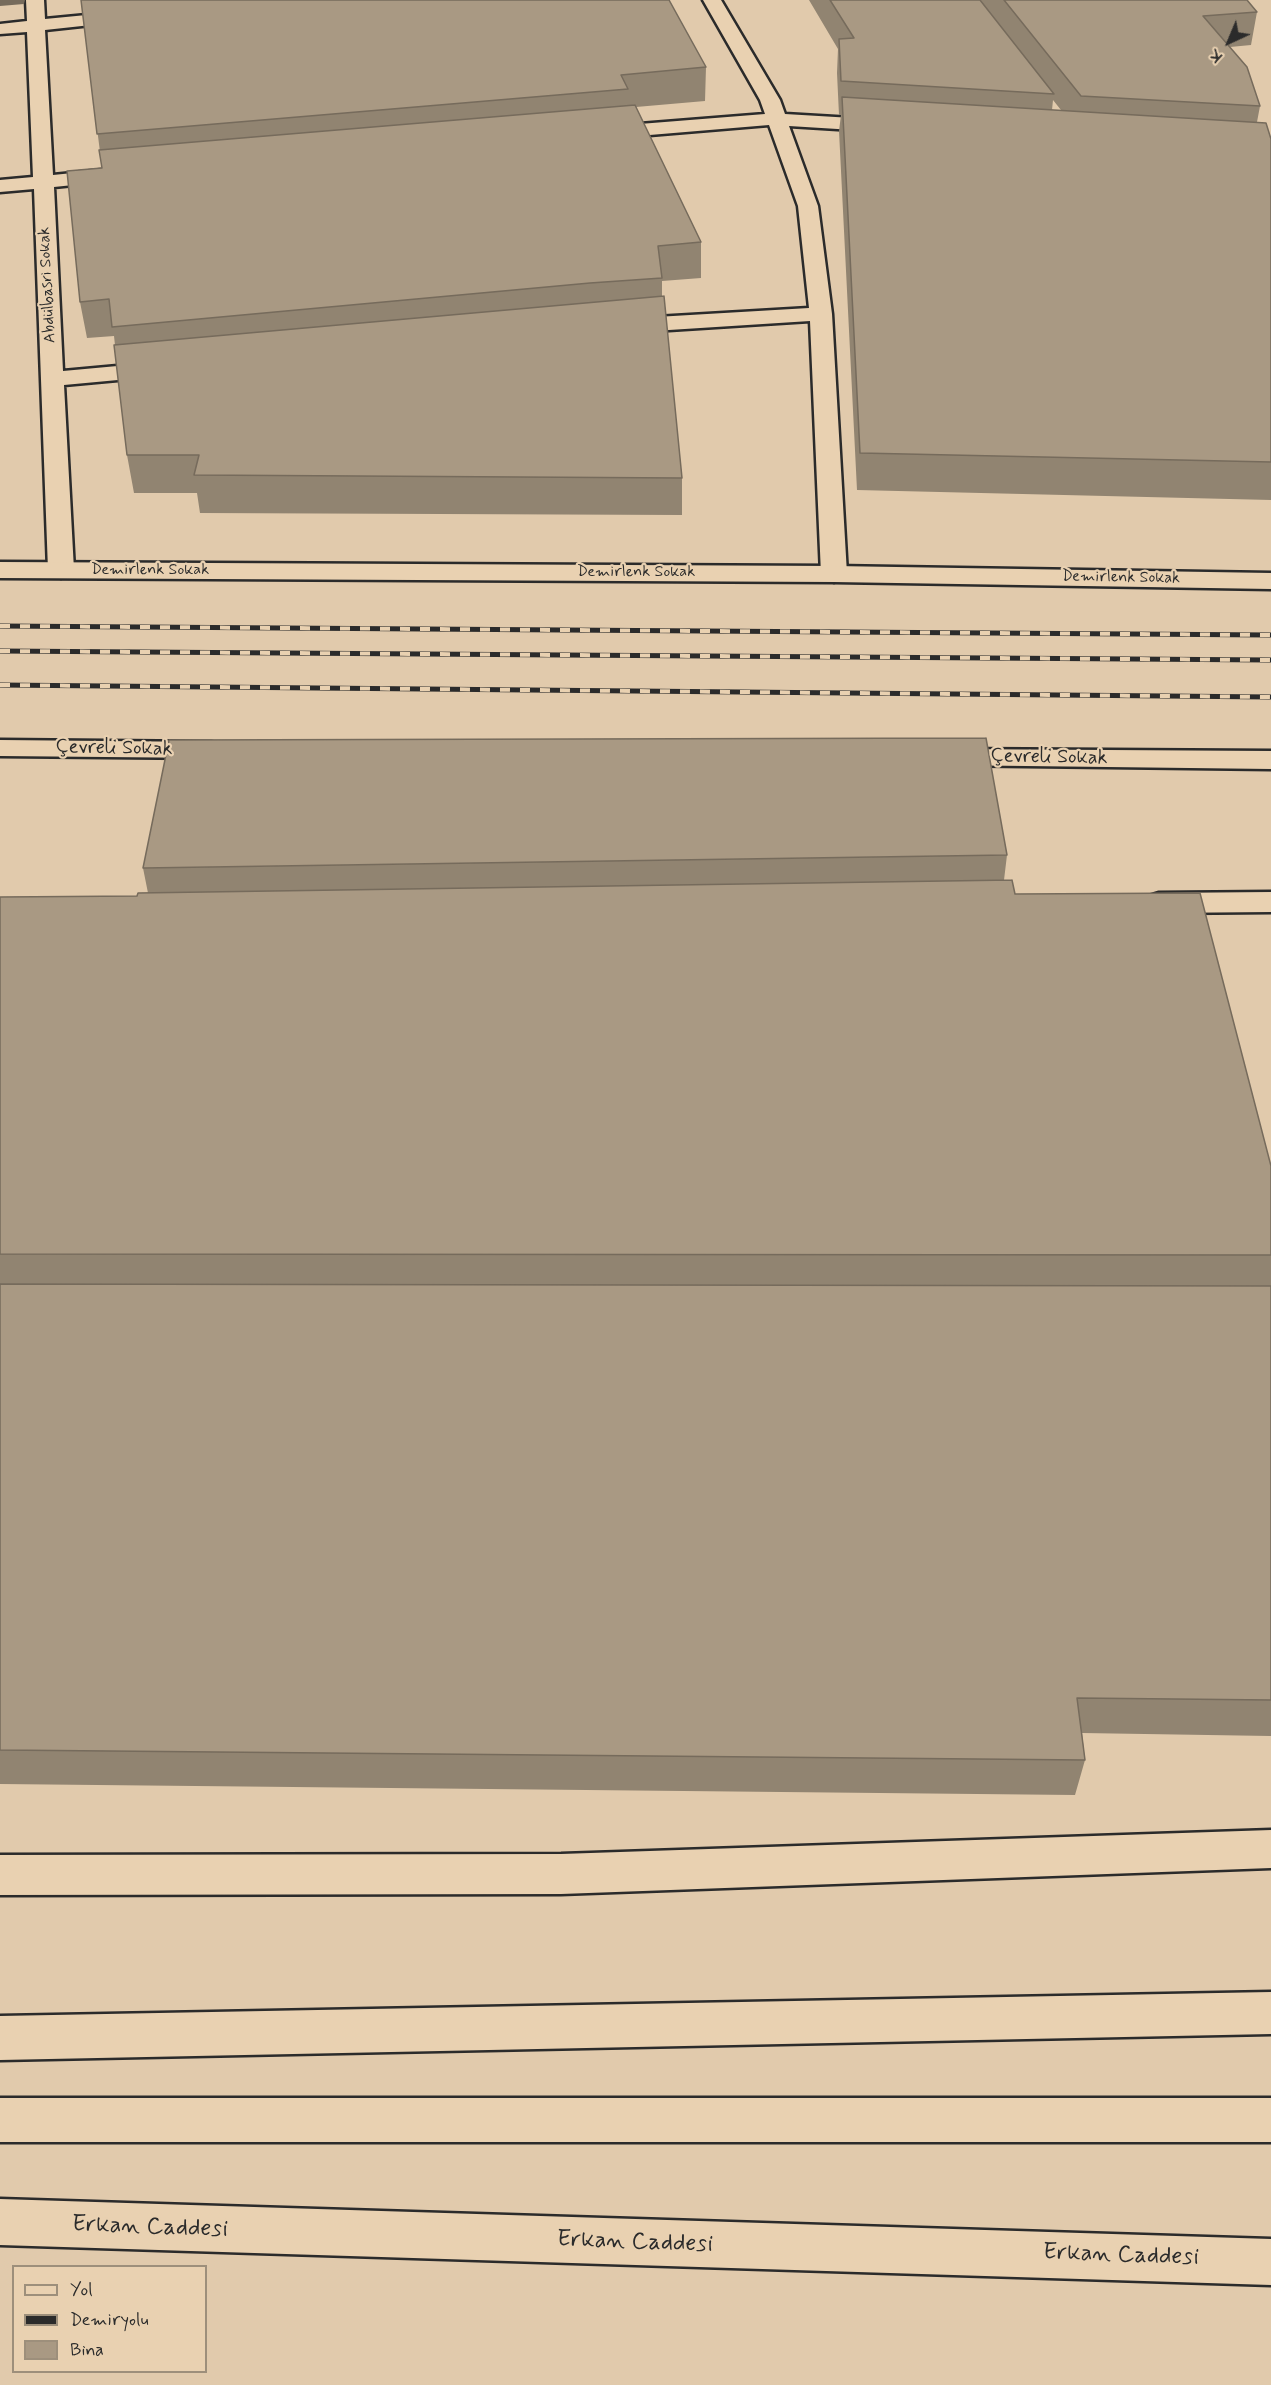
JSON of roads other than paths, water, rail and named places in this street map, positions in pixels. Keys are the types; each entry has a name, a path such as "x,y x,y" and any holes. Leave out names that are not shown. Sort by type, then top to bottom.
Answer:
{"street":[{"name":"Abdülbasri Sokak","path":"35,0 62,570"},
{"path":"712,0 770,100 808,206 821,314 834,574"},
{"path":"0,29 151,14"},
{"path":"587,135 777,118 906,127"},
{"path":"0,186 126,174"},
{"path":"603,327 821,314"},
{"path":"52,379 181,367"},
{"name":"Demirlenk Sokak","path":"0,570 834,574 1271,581"},
{"name":"Çevreli Sokak","path":"0,748 240,751"},
{"name":"Çevreli Sokak","path":"923,757 1271,760"},
{"path":"1128,904 1271,902"},
{"path":"0,1875 561,1874 1271,1849"},
{"path":"0,2038 1271,2013"},
{"path":"0,2121 1209,2122 1271,2120"},
{"name":"Erkan Caddesi","path":"0,2222 212,2231 1164,2257 1271,2262"}],"railway":[{"path":"0,626 1271,635"},
{"path":"0,651 1271,660"},
{"path":"0,685 1271,697"}]}
